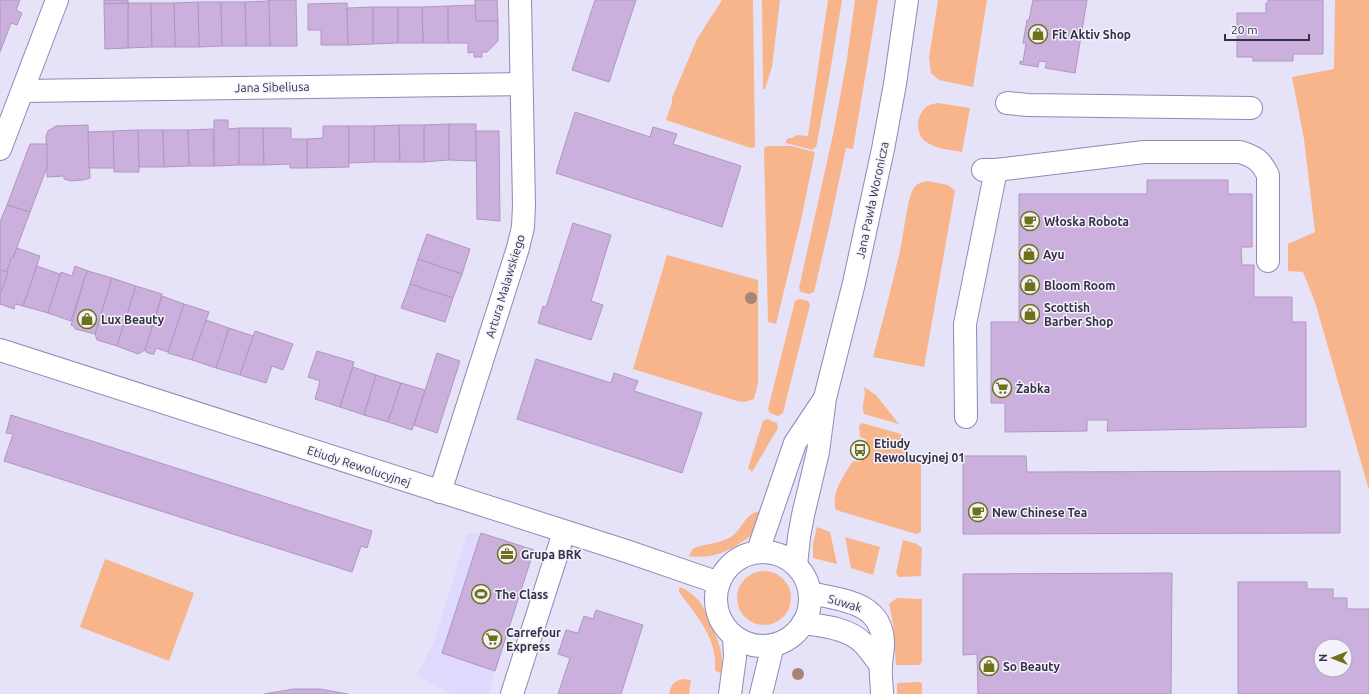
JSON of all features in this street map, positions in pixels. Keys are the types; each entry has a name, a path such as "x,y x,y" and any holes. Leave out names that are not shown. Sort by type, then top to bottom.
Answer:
{"street":[{"path":"0,149 57,0"},
{"name":"Artura Malawskiego","path":"440,492 516,256 523,227 524,205 520,0"},
{"name":"Jana Pawła Woronicza","path":"796,565 803,515 818,452 825,398 854,283 883,149 895,84 907,0"},
{"name":"Jana Sibeliusa","path":"23,91 521,84"},
{"path":"1007,103 1028,105 1251,108"},
{"path":"966,417 965,324 990,170 1144,152 1240,152 1257,159 1264,166 1268,175 1268,261"},
{"name":"Etiudy Rewolucyjnej","path":"0,350 632,553 718,583"},
{"name":"Jana Pawła Woronicza","path":"758,551 795,443 825,398"},
{"path":"512,694 564,532"},
{"path":"758,551 772,552 785,556 796,565 806,577 810,592 810,608 797,632 786,641 762,646 743,642 734,636 726,628 718,612 716,594 718,583 733,561 745,554 758,551"},
{"name":"Suwak","path":"810,592 858,606 872,613 879,623 883,637 881,666 882,694"},
{"path":"803,623 829,627 854,637 863,643 881,666"},
{"path":"730,694 735,658 734,636"},
{"path":"761,694 772,645"}],"shaded area":[{"path":"722,0 753,0 755,147 751,148 666,120 672,103 672,98 697,39"},
{"path":"762,0 780,0 772,67 765,89 763,89"},
{"path":"828,0 842,0 816,148 814,147 813,150 786,143 786,140 797,135 808,136"},
{"path":"855,0 878,0 853,149 846,148 814,292 809,294 801,292 799,288 834,130 847,59"},
{"path":"938,0 987,0 973,87 939,80 931,73 929,58"},
{"path":"1335,0 1369,0 1369,490 1315,302 1303,272 1288,271 1288,244 1315,232 1304,139 1292,77 1334,69"},
{"path":"938,103 970,108 962,152 933,146 925,141 920,134 918,121 921,113 928,106"},
{"path":"768,146 791,146 815,152 801,220 776,324 768,322 764,148"},
{"path":"928,181 948,185 955,191 924,367 873,357 898,260 911,195 916,185"},
{"path":"667,255 758,280 758,383 754,399 745,402 737,401 633,369"},
{"path":"799,299 808,301 810,305 783,413 778,416 770,413 768,409 795,301"},
{"path":"864,387 876,395 899,424 864,414"},
{"path":"767,419 777,423 778,428 752,472 748,468 763,421"},
{"path":"862,423 901,434 902,447 906,456 921,463 921,532 916,534 836,510 835,497 839,484 853,461 860,462 866,439 860,437 859,426"},
{"path":"761,511 753,533 744,541 716,555 703,557 689,556 694,548 722,541 731,537 739,530 747,518"},
{"path":"817,527 830,532 837,564 813,558 813,544"},
{"path":"481,533 534,550 489,694 451,694 417,675 435,639 467,534"},
{"path":"845,537 880,547 873,575 851,568"},
{"path":"903,540 917,544 922,548 921,576 899,577 896,573"},
{"path":"105,559 194,593 169,661 80,627"},
{"path":"764,571 774,573 783,579 789,588 791,598 789,608 783,617 774,623 764,625 754,623 745,617 739,608 737,598 739,588 745,579 754,573"},
{"path":"679,587 694,596 705,610 720,646 722,659 721,673 715,671 715,659 710,638 699,619 679,592"},
{"path":"897,598 922,599 922,662 919,665 896,665 893,623 889,604"},
{"path":"685,679 691,680 689,694 669,694 674,683"},
{"path":"920,682 922,684 922,694 897,694 897,683"}],"building":[{"path":"0,0 20,0 16,10 22,13 17,25 11,23 0,52"},
{"path":"104,0 128,0 128,3 104,4"},
{"path":"268,0 296,0 297,46 270,46"},
{"path":"475,0 497,0 498,21 476,21"},
{"path":"595,0 636,0 609,82 572,70"},
{"path":"1033,0 1087,0 1075,73 1045,68 1047,62 1039,61 1038,67 1020,64 1020,61 1023,62 1026,43 1023,43 1027,20 1029,20"},
{"path":"1268,0 1323,0 1323,54 1293,54 1293,61 1253,61 1253,57 1237,57 1237,13 1266,13 1266,3 1268,3"},
{"path":"269,1 270,46 246,46 245,2"},
{"path":"198,2 221,2 222,46 199,47"},
{"path":"198,2 199,47 175,47 174,3"},
{"path":"221,2 245,2 246,46 222,46"},
{"path":"128,3 151,3 152,47 128,48"},
{"path":"128,3 128,48 105,49 104,4"},
{"path":"151,3 174,3 175,47 152,47"},
{"path":"347,3 348,45 321,45 321,30 308,30 308,4"},
{"path":"475,5 476,21 498,21 498,41 487,52 482,52 482,57 474,57 474,52 468,53 468,43 448,43 448,6"},
{"path":"448,6 448,43 423,43 422,7"},
{"path":"373,7 398,7 398,43 373,44"},
{"path":"373,7 373,44 348,45 347,8"},
{"path":"398,7 422,7 423,43 398,43"},
{"path":"575,112 650,137 653,127 677,134 673,144 741,166 722,227 556,173"},
{"path":"214,120 228,120 228,129 239,128 239,165 214,166"},
{"path":"449,124 476,124 476,161 449,160"},
{"path":"449,124 449,160 424,162 424,125"},
{"path":"88,125 90,178 71,181 64,179 64,176 47,177 46,136 48,131 56,126"},
{"path":"399,125 400,162 374,162 374,126"},
{"path":"399,125 424,125 424,162 400,162"},
{"path":"323,126 349,126 349,167 307,168 307,139 323,138"},
{"path":"349,126 374,126 374,162 349,163"},
{"path":"239,128 263,128 264,165 239,165"},
{"path":"263,128 291,128 291,139 307,139 307,168 290,168 290,164 264,165"},
{"path":"213,129 214,166 189,166 188,130"},
{"path":"138,130 163,130 164,167 139,167"},
{"path":"138,130 139,172 114,172 113,131"},
{"path":"163,130 188,130 189,166 164,167"},
{"path":"113,131 114,168 89,168 88,132"},
{"path":"476,131 499,131 500,221 477,219"},
{"path":"30,144 47,144 47,167 30,212 7,205"},
{"path":"1147,180 1228,180 1228,194 1252,194 1252,247 1241,247 1242,265 1254,265 1254,297 1292,297 1292,322 1306,322 1306,427 1107,431 1108,420 1087,420 1087,431 1005,432 1005,403 991,403 991,322 1019,322 1019,194 1147,194"},
{"path":"7,205 30,212 13,258 11,258 8,272 0,270 0,222"},
{"path":"573,223 611,235 591,301 603,305 591,340 538,323 543,306 546,307"},
{"path":"427,234 470,249 462,274 418,259"},
{"path":"17,248 40,256 23,306 15,304 14,309 0,304 0,295 11,258 13,258"},
{"path":"418,259 462,274 453,298 410,284"},
{"path":"37,266 60,274 48,313 23,306"},
{"path":"75,266 88,271 71,321 48,313 61,272 72,276"},
{"path":"0,270 8,272 0,295"},
{"path":"88,271 112,278 95,334 75,329 75,327 71,325"},
{"path":"112,278 136,286 117,346 97,340 95,334"},
{"path":"410,284 453,298 445,322 401,308"},
{"path":"136,286 162,294 145,350 138,354 117,346"},
{"path":"162,296 184,304 168,352 156,348 154,354 151,354 145,350"},
{"path":"184,304 209,312 192,360 168,353"},
{"path":"206,320 229,328 216,368 192,360"},
{"path":"229,328 253,336 240,375 216,368"},
{"path":"255,331 293,344 283,370 272,366 266,383 240,375"},
{"path":"317,351 354,362 340,407 315,399 320,381 308,377"},
{"path":"437,353 460,361 437,433 414,425"},
{"path":"536,359 611,383 614,373 638,381 634,391 702,413 682,473 517,419"},
{"path":"353,367 376,375 364,415 340,407"},
{"path":"376,375 401,383 388,422 364,415"},
{"path":"401,383 425,390 412,430 388,422"},
{"path":"11,415 372,531 367,548 361,546 352,572 4,461 13,434 6,433"},
{"path":"963,456 1026,456 1027,472 1340,471 1340,533 963,534"},
{"path":"481,533 534,550 495,671 442,653"},
{"path":"1172,573 1171,694 978,694 977,654 963,655 963,574"},
{"path":"1238,582 1307,582 1307,589 1333,589 1333,598 1347,598 1347,609 1369,609 1369,694 1238,694"},
{"path":"596,610 643,625 621,694 558,694 570,658 558,654 566,630 578,633 584,616 593,619"},
{"path":"294,689 320,689 348,694 264,694"}],"place":[{"name":"Fit Aktiv Shop","path":"1038,34"},
{"name":"Włoska Robota","path":"1030,221"},
{"name":"Ayu","path":"1029,254"},
{"name":"Bloom Room","path":"1030,285"},
{"name":"Scottish Barber Shop","path":"1030,314"},
{"name":"Lux Beauty","path":"87,319"},
{"name":"Żabka","path":"1002,388"},
{"name":"Etiudy Rewolucyjnej 01","path":"860,450"},
{"name":"New Chinese Tea","path":"978,512"},
{"name":"Grupa BRK","path":"507,554"},
{"name":"The Class","path":"481,594"},
{"name":"Carrefour Express","path":"492,639"},
{"name":"So Beauty","path":"989,666"}]}
